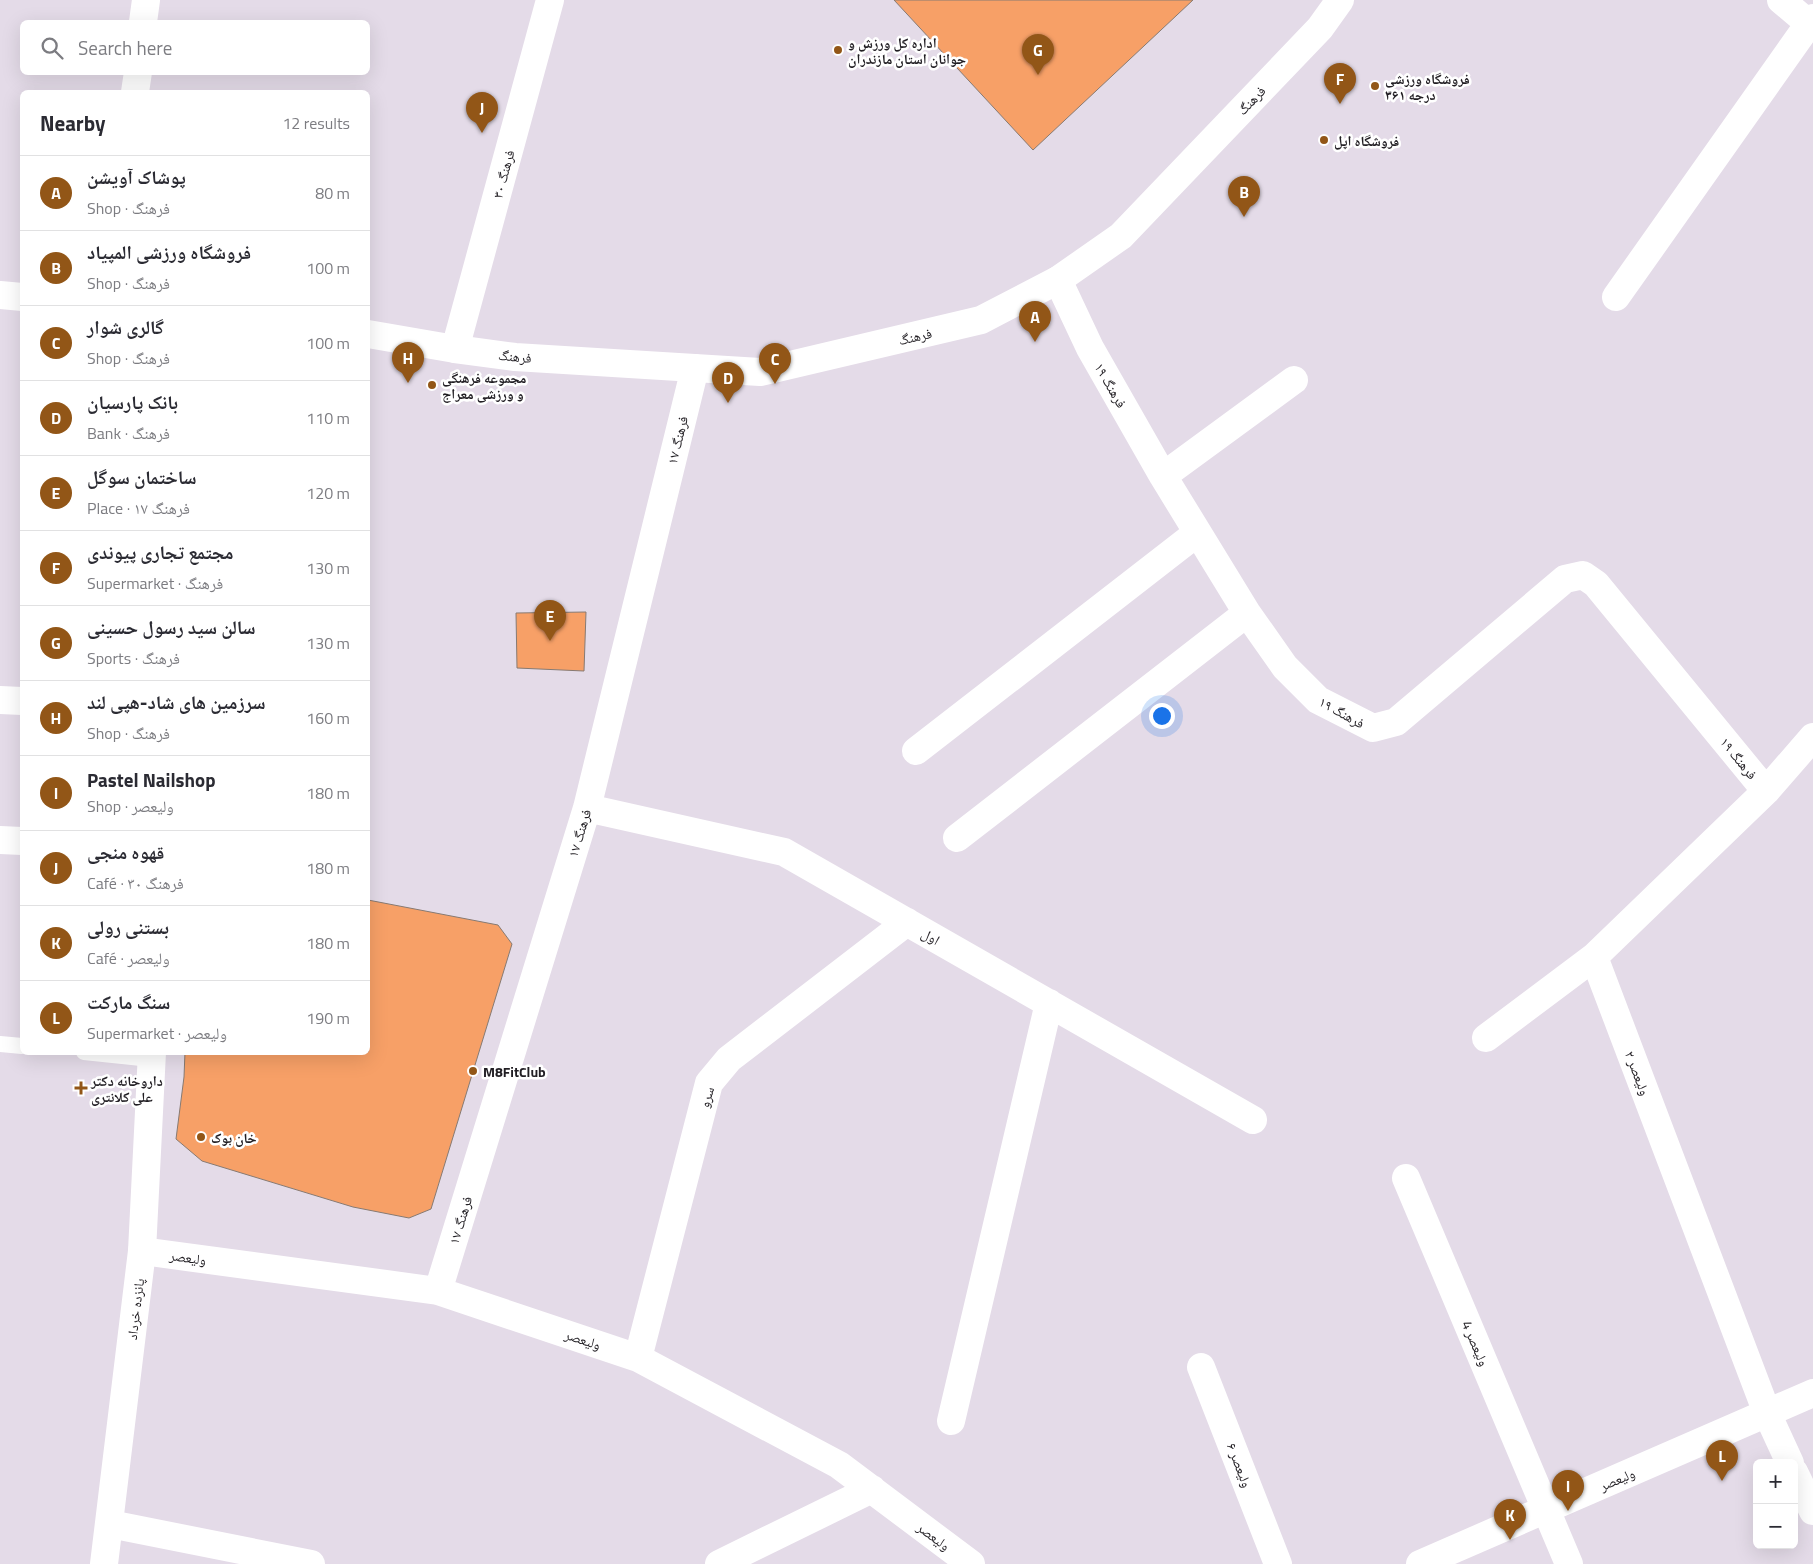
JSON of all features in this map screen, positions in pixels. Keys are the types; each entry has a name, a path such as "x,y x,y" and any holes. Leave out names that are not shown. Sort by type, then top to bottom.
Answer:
{"street":[{"path":"143,20 146,0"},
{"name":"فرهنگ ۳۰","path":"455,349 550,0"},
{"name":"فرهنگ","path":"370,334 515,357 760,372 981,320 1058,280 1121,236 1320,28 1340,0"},
{"path":"1616,297 1812,23 1781,0"},
{"path":"136,90 138,75"},
{"name":"فرهنگ ۱۹","path":"1058,280 1090,348 1197,533 1247,613 1285,667 1318,700 1373,728 1396,722 1565,579 1583,575 1596,584 1766,791"},
{"path":"0,295 20,297"},
{"name":"فرهنگ ۱۷","path":"438,1291 587,808 695,368"},
{"path":"1163,476 1294,380"},
{"path":"916,751 1197,533"},
{"path":"957,838 1247,613"},
{"path":"0,700 20,701"},
{"path":"1486,1038 1594,956 1766,791 1813,737"},
{"name":"اول","path":"587,808 784,852 1253,1120"},
{"path":"0,840 20,842"},
{"name":"سرو","path":"638,1358 708,1083 729,1059 907,922"},
{"name":"ولیعصر ٢","path":"1594,956 1767,1414 1788,1459"},
{"path":"951,1421 1049,1003"},
{"name":"پانزده خرداد","path":"104,1564 142,1251 151,1056"},
{"name":"ولیعصر 4","path":"1406,1178 1569,1564"},
{"name":"ولیعصر","path":"142,1251 438,1291 638,1358 839,1465 971,1564"},
{"name":"ولیعصر ۶","path":"1201,1367 1278,1564"},
{"name":"ولیعصر","path":"1420,1564 1813,1393"},
{"path":"1798,1480 1813,1511"},
{"path":"719,1564 872,1489"},
{"path":"110,1524 311,1564"}],"lane":[{"path":"0,1044 20,1046"},
{"path":"134,1055 151,1056"}],"building":[{"path":"894,0 1193,0 1033,150"},
{"path":"586,612 584,671 517,668 516,613"},
{"path":"370,900 498,925 512,944 431,1209 409,1218 353,1207 202,1161 176,1139 185,1055 370,1055"}],"place":[{"name":"اداره کل ورزش و جوانان استان مازندران","path":"838,50"},
{"name":"سالن سید رسول حسینی","path":"1038,75"},
{"name":"فروشگاه ورزشی ۳۶۱ درجه","path":"1375,86"},
{"name":"مجتمع تجاری پیوندی","path":"1340,104"},
{"name":"قهوه منجی","path":"482,133"},
{"name":"فروشگاه اپل","path":"1324,140"},
{"name":"فروشگاه ورزشی المپیاد","path":"1244,217"},
{"name":"پوشاک آویشن","path":"1035,342"},
{"name":"سرزمین های شاد-هپی لند","path":"408,383"},
{"name":"گالری شوار","path":"775,384"},
{"name":"مجموعه فرهنگی و ورزشی معراج","path":"432,385"},
{"name":"بانک پارسیان","path":"728,403"},
{"name":"ساختمان سوگل","path":"550,641"},
{"name":"M8FitClub","path":"473,1071"},
{"name":"داروخانه دکتر علی کلانتری","path":"81,1088"},
{"name":"خان بوک","path":"201,1137"},
{"name":"سنگ مارکت","path":"1722,1481"},
{"name":"Pastel Nailshop","path":"1568,1511"},
{"name":"بستنی رولی","path":"1510,1540"}]}
